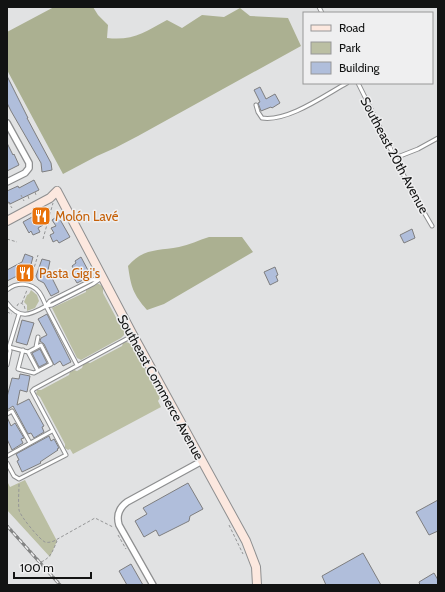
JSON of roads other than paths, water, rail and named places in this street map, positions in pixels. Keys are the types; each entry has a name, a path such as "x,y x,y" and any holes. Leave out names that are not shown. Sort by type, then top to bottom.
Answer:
{"street":[{"path":"7,123 30,168 7,182"},
{"path":"9,212 57,191"},
{"path":"7,221 50,198 57,191"},
{"name":"Southeast Commerce Avenue","path":"57,191 133,335 249,548 256,567 257,585"},
{"path":"153,585 119,525 118,514 120,508 126,502 202,461"}],"lane":[{"path":"256,105 262,118 271,119 283,117 346,84"},
{"name":"Southeast 20th Avenue","path":"358,84 411,190 432,226"},
{"path":"395,158 418,149 438,138"},
{"path":"7,303 19,314 25,315 52,305 94,284 102,277"},
{"path":"7,290 18,284 28,285 39,292 77,365"},
{"path":"7,365 10,351 8,347 19,314"},
{"path":"7,463 14,476 18,479 66,455 32,391 133,335"},
{"path":"36,347 38,337"},
{"path":"23,350 18,369 34,373 51,364 41,345 28,352"},
{"path":"8,347 28,352 38,371"},
{"path":"7,414 12,411 30,443"},
{"path":"7,456 52,431"}],"railway":[{"path":"7,526 60,585"}],"place":[{"name":"Molón Lavé","path":"41,216"},
{"name":"Pasta Gigi's","path":"25,273"}]}
